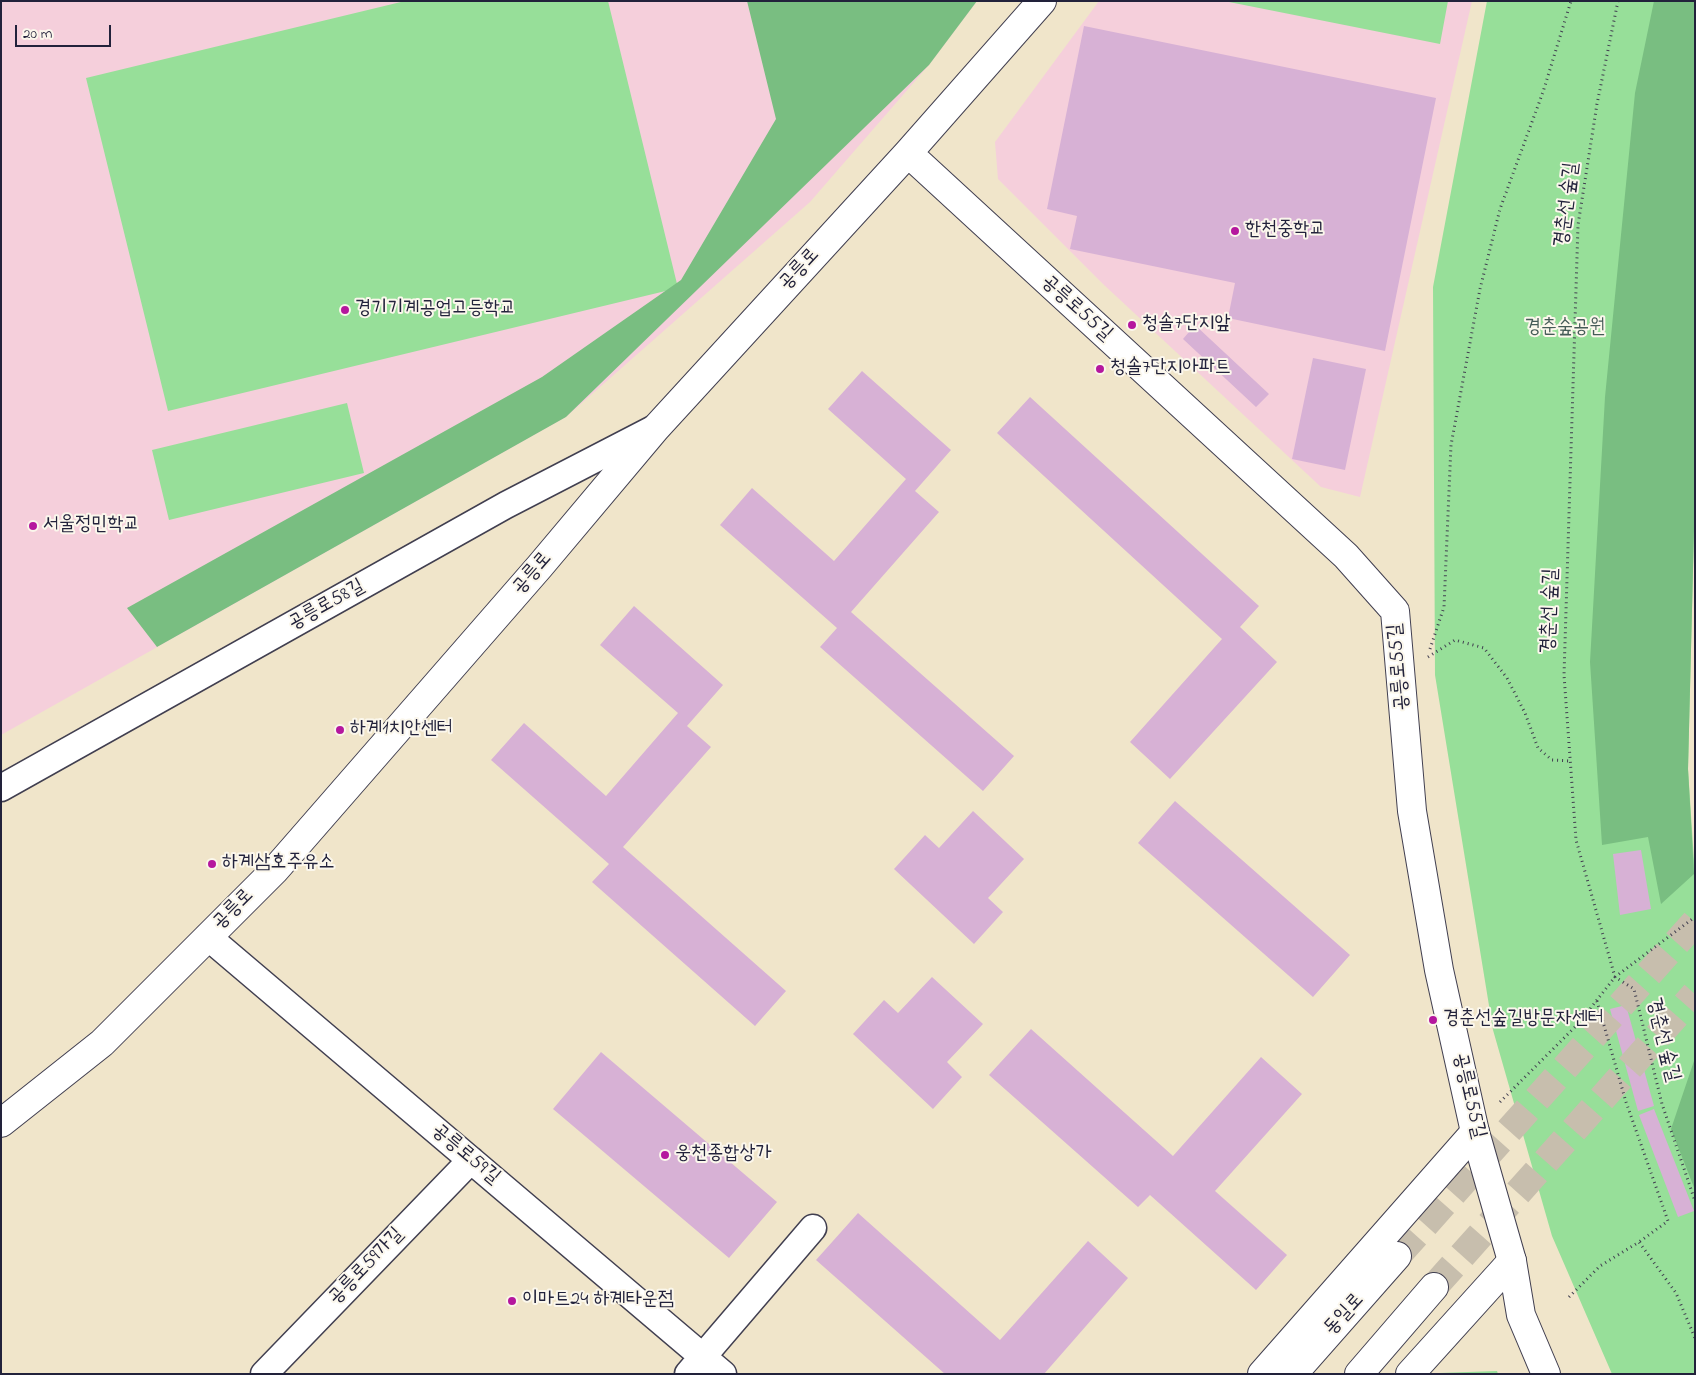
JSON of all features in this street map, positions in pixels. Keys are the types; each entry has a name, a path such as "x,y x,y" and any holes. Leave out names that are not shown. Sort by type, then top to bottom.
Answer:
{"street":[{"name":"공릉로","path":"1,1123 102,1043 288,855 540,566 656,428 908,153 1042,1"},
{"name":"공릉로55길","path":"908,153 1346,556 1395,611 1412,811 1439,970 1475,1132 1512,1261 1521,1315 1546,1374"},
{"name":"공릉로58길","path":"1,788 506,505 656,428"},
{"name":"공릉로59길","path":"208,936 471,1160 705,1368"},
{"path":"1262,1374 1475,1132"},
{"name":"공릉로59가길","path":"264,1374 471,1160"},
{"path":"705,1368 813,1228"},
{"name":"동일로","path":"1292,1374 1397,1256"},
{"path":"1410,1374 1512,1261"},
{"path":"1359,1374 1434,1287"}],"path":[{"path":"1570,761 1552,760 1538,748 1525,713 1507,678 1484,648 1455,640 1428,657 1444,607 1451,445 1480,289 1500,209 1543,92 1571,1"},
{"name":"경춘선 숲길","path":"1618,1 1597,104 1578,225 1564,675 1576,840 1616,977 1634,989 1662,1104 1695,1201"},
{"path":"1499,1103 1580,1023 1616,977 1695,917"},
{"path":"1569,1297 1600,1266 1639,1242 1668,1221 1626,1102 1597,1000"},
{"path":"1639,1242 1676,1293 1695,1338"}],"shaded area":[{"name":"경기기계공업고등학교","path":"1,1 977,1 929,65 810,202 566,417 1,735"},
{"name":"한천중학교","path":"1099,1 1472,1 1360,497 1321,487 1103,284 998,179 995,142"}],"green space":[{"path":"405,1 608,1 678,288 168,411 86,78"},
{"path":"747,1 977,1 929,65 566,417 157,647 127,608 542,377 681,280 776,119"},
{"path":"1224,1 1448,1 1440,44"},
{"name":"경춘숲공원","path":"1487,1 1695,1 1695,489 1688,769 1695,876 1695,1374 1612,1374 1552,1236 1493,1030 1435,675 1433,287"},
{"path":"1654,1 1695,1 1695,489 1688,769 1694,874 1661,904 1648,837 1602,845 1590,662 1605,397 1635,93"},
{"path":"347,403 364,473 169,520 152,450"},
{"path":"1695,1058 1695,1190 1671,1129"},
{"path":"1497,1371 1498,1374 1438,1374 1439,1373"}],"building":[{"path":"1084,26 1436,98 1385,351 1228,318 1235,283 1070,249 1077,216 1047,209"},
{"path":"1195,325 1269,394 1256,407 1183,339"},
{"path":"1313,358 1366,369 1345,470 1292,459"},
{"path":"862,371 951,450 915,491 939,512 851,612 1014,756 983,791 820,647 837,628 720,525 752,488 834,561 906,479 828,409"},
{"path":"1030,397 1259,606 1240,627 1277,662 1170,779 1130,742 1222,639 997,433"},
{"path":"634,606 723,685 687,726 711,747 623,847 786,991 755,1026 592,882 609,864 491,760 524,723 606,796 678,713 600,645"},
{"path":"1175,801 1350,955 1313,997 1138,843"},
{"path":"973,811 1024,859 988,898 1003,912 974,944 894,869 925,835 939,848"},
{"path":"1641,850 1651,909 1620,915 1613,854"},
{"path":"932,977 983,1024 947,1062 962,1077 933,1109 853,1034 884,1000 898,1013"},
{"path":"1626,1005 1654,1106 1638,1111 1610,1009"},
{"path":"1031,1029 1173,1156 1261,1057 1302,1094 1215,1191 1287,1255 1256,1290 1150,1195 1138,1207 989,1075"},
{"name":"웅천종합상가","path":"601,1052 777,1202 729,1258 553,1109"},
{"path":"1654,1109 1694,1211 1678,1217 1639,1115"},
{"path":"858,1213 1000,1340 1088,1241 1128,1278 1044,1374 945,1374 816,1260"}],"tunnel":[{"path":"1397,1256 1695,922"},
{"path":"1434,1287 1695,994"}],"place":[{"name":"한천중학교","path":"1235,231"},
{"name":"경기기계공업고등학교","path":"345,310"},
{"name":"청솔7단지앞","path":"1132,325"},
{"name":"청솔7단지아파트","path":"1100,369"},
{"name":"서울정민학교","path":"33,526"},
{"name":"하계1치안센터","path":"340,730"},
{"name":"하계삼호주유소","path":"212,864"},
{"name":"경춘선숲길방문자센터","path":"1433,1020"},
{"name":"웅천종합상가","path":"665,1155"},
{"name":"이마트24 하계타운점","path":"512,1301"}]}
